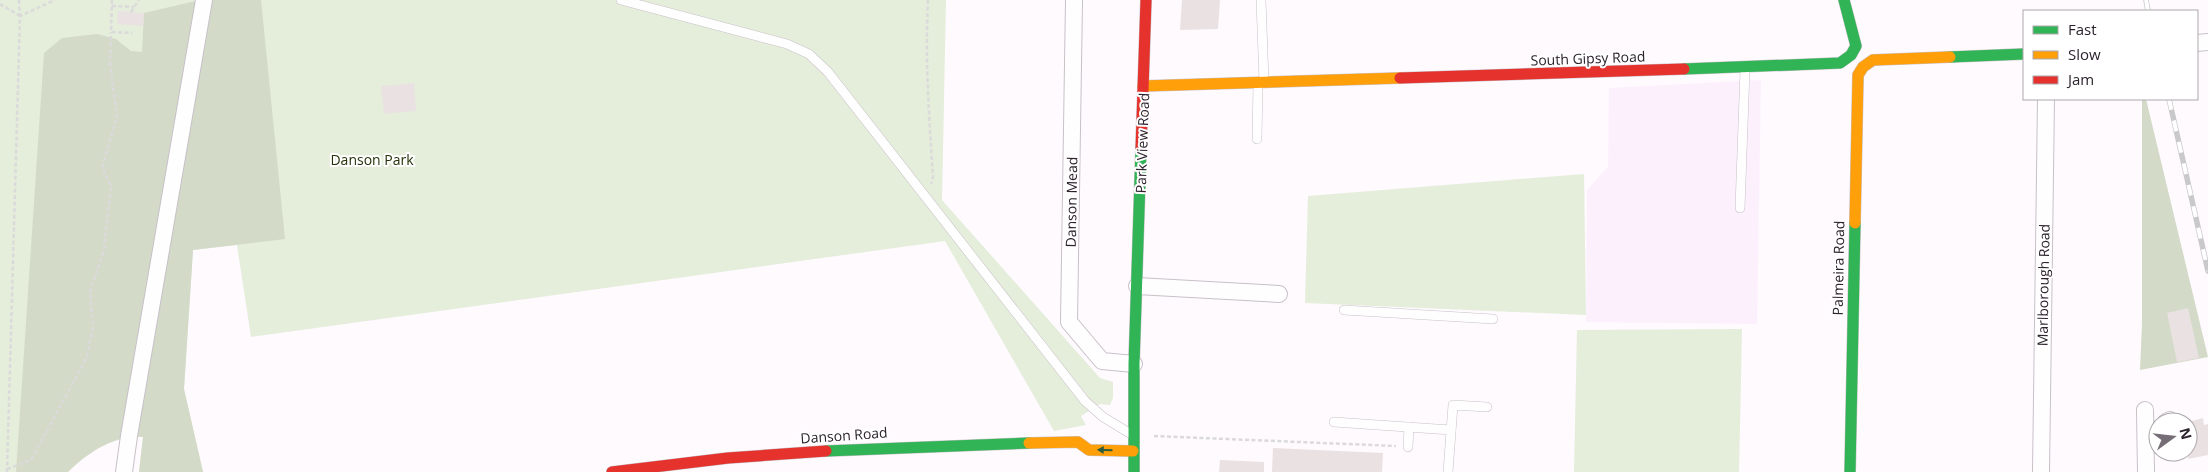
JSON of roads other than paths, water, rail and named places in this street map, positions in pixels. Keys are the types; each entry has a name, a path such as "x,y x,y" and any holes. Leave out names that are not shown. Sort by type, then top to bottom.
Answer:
{"street":[{"path":"124,472 204,0"},
{"name":"Danson Mead","path":"1074,0 1070,322 1102,361 1134,364"},
{"name":"Park View Road","path":"1134,472 1134,364 1146,0"},
{"path":"1844,0 1856,46 1851,56"},
{"path":"1863,67 1873,60 2023,54"},
{"name":"South Gipsy Road","path":"1144,86 1745,68 1836,64 1843,62 1851,56"},
{"name":"Palmeira Road","path":"1850,472 1856,82 1863,67"},
{"name":"Marlborough Road","path":"2041,472 2046,100"},
{"path":"1137,286 1279,294"},
{"path":"2144,410 2148,414"},
{"path":"1104,434 1133,435"},
{"name":"Danson Road","path":"612,472 668,464 752,460 911,446 1083,438 1089,450 1133,451"}],"lane":[{"path":"621,0 787,44 810,54 828,72 1085,402 1103,417 1133,435"},
{"path":"1257,139 1261,83 1261,0"},
{"path":"1851,56 1863,67"},
{"path":"1740,208 1745,68"},
{"path":"1344,310 1493,320"},
{"path":"1448,472 1453,406 1487,407"},
{"path":"1334,422 1451,430"},
{"path":"1408,447 1409,427"}],"railway":[{"path":"2146,0 2148,10"},
{"path":"2169,100 2208,271"}],"park label":[{"name":"Danson Park","path":"372,159"}]}
